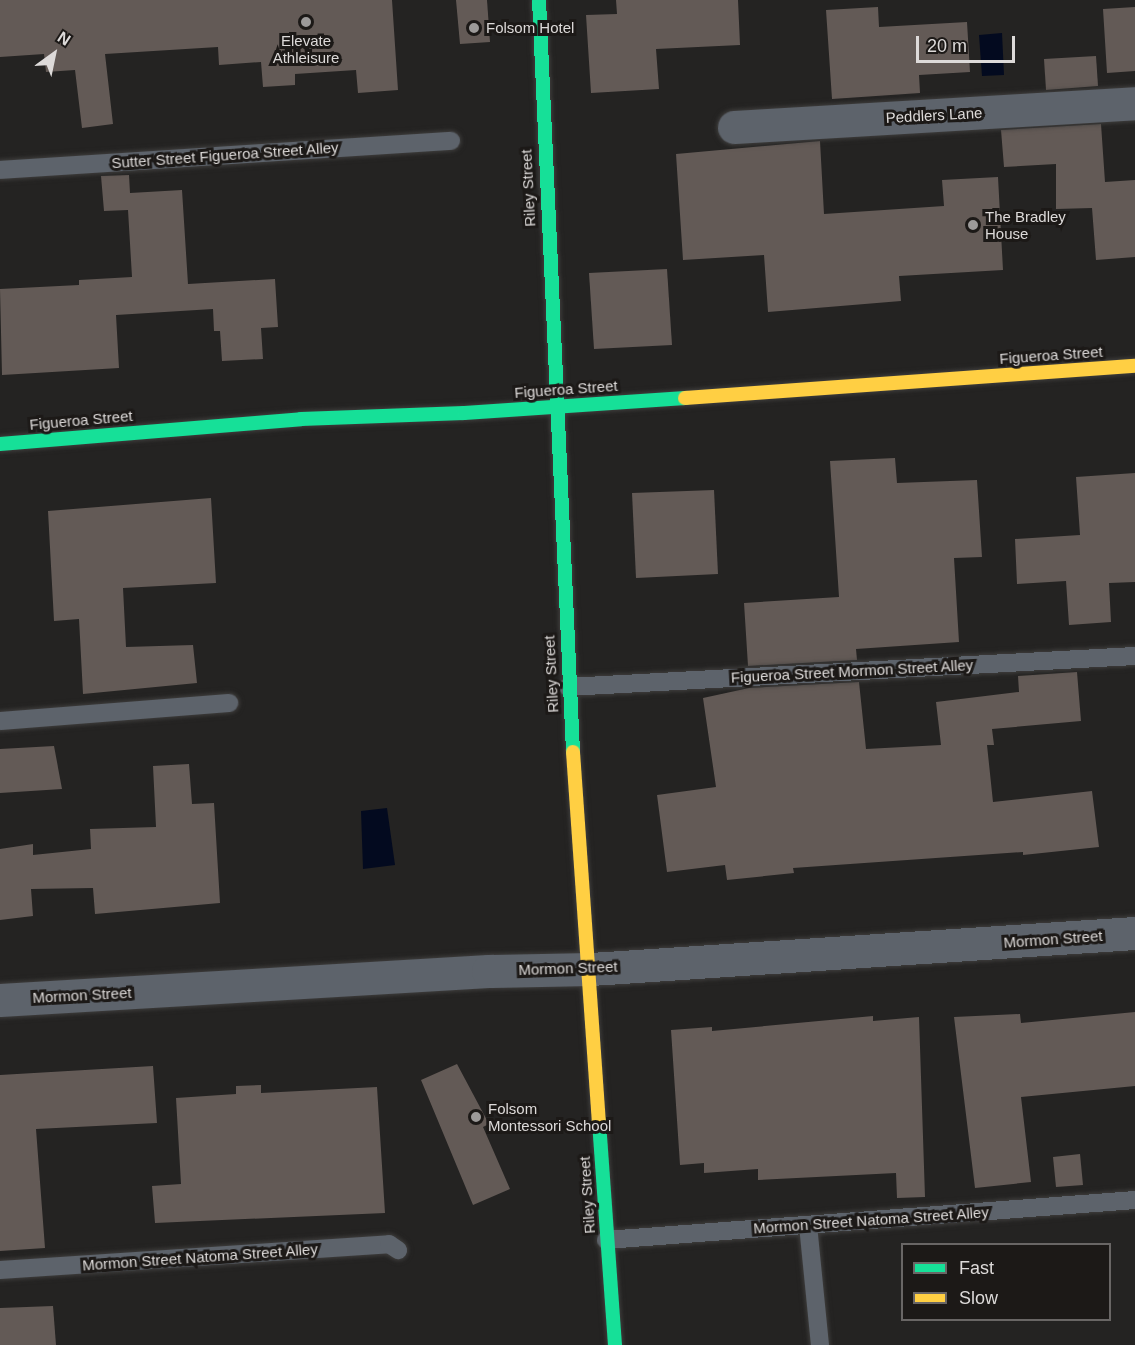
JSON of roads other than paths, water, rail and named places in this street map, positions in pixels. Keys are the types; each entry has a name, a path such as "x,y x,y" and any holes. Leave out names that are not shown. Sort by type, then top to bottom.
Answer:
{"main road":[{"name":"Riley Street","path":"539,0 568,687 591,969 606,1240 615,1345"},
{"name":"Figueroa Street","path":"0,444 301,419 464,413 1135,366"}],"street":[{"name":"Peddlers Lane","path":"734,127 1135,103"},
{"name":"Mormon Street","path":"0,1000 488,971 591,969 1135,933"}],"lane":[{"name":"Sutter Street Figueroa Street Alley","path":"0,170 451,141"},
{"name":"Figueroa Street Mormon Street Alley","path":"568,687 1135,656"},
{"path":"0,721 229,703"},
{"name":"Mormon Street Natoma Street Alley","path":"606,1240 1135,1200"},
{"path":"808,1225 820,1345"},
{"name":"Mormon Street Natoma Street Alley","path":"0,1270 388,1244 398,1250"}],"water":[{"path":"1002,33 1004,75 982,76 979,35"},
{"path":"387,808 395,865 363,869 361,811"}],"place":[{"name":"Elevate Athleisure","path":"306,22"},
{"name":"Folsom Hotel","path":"474,28"},
{"name":"The Bradley House","path":"973,225"},
{"name":"Folsom Montessori School","path":"476,1117"}]}
